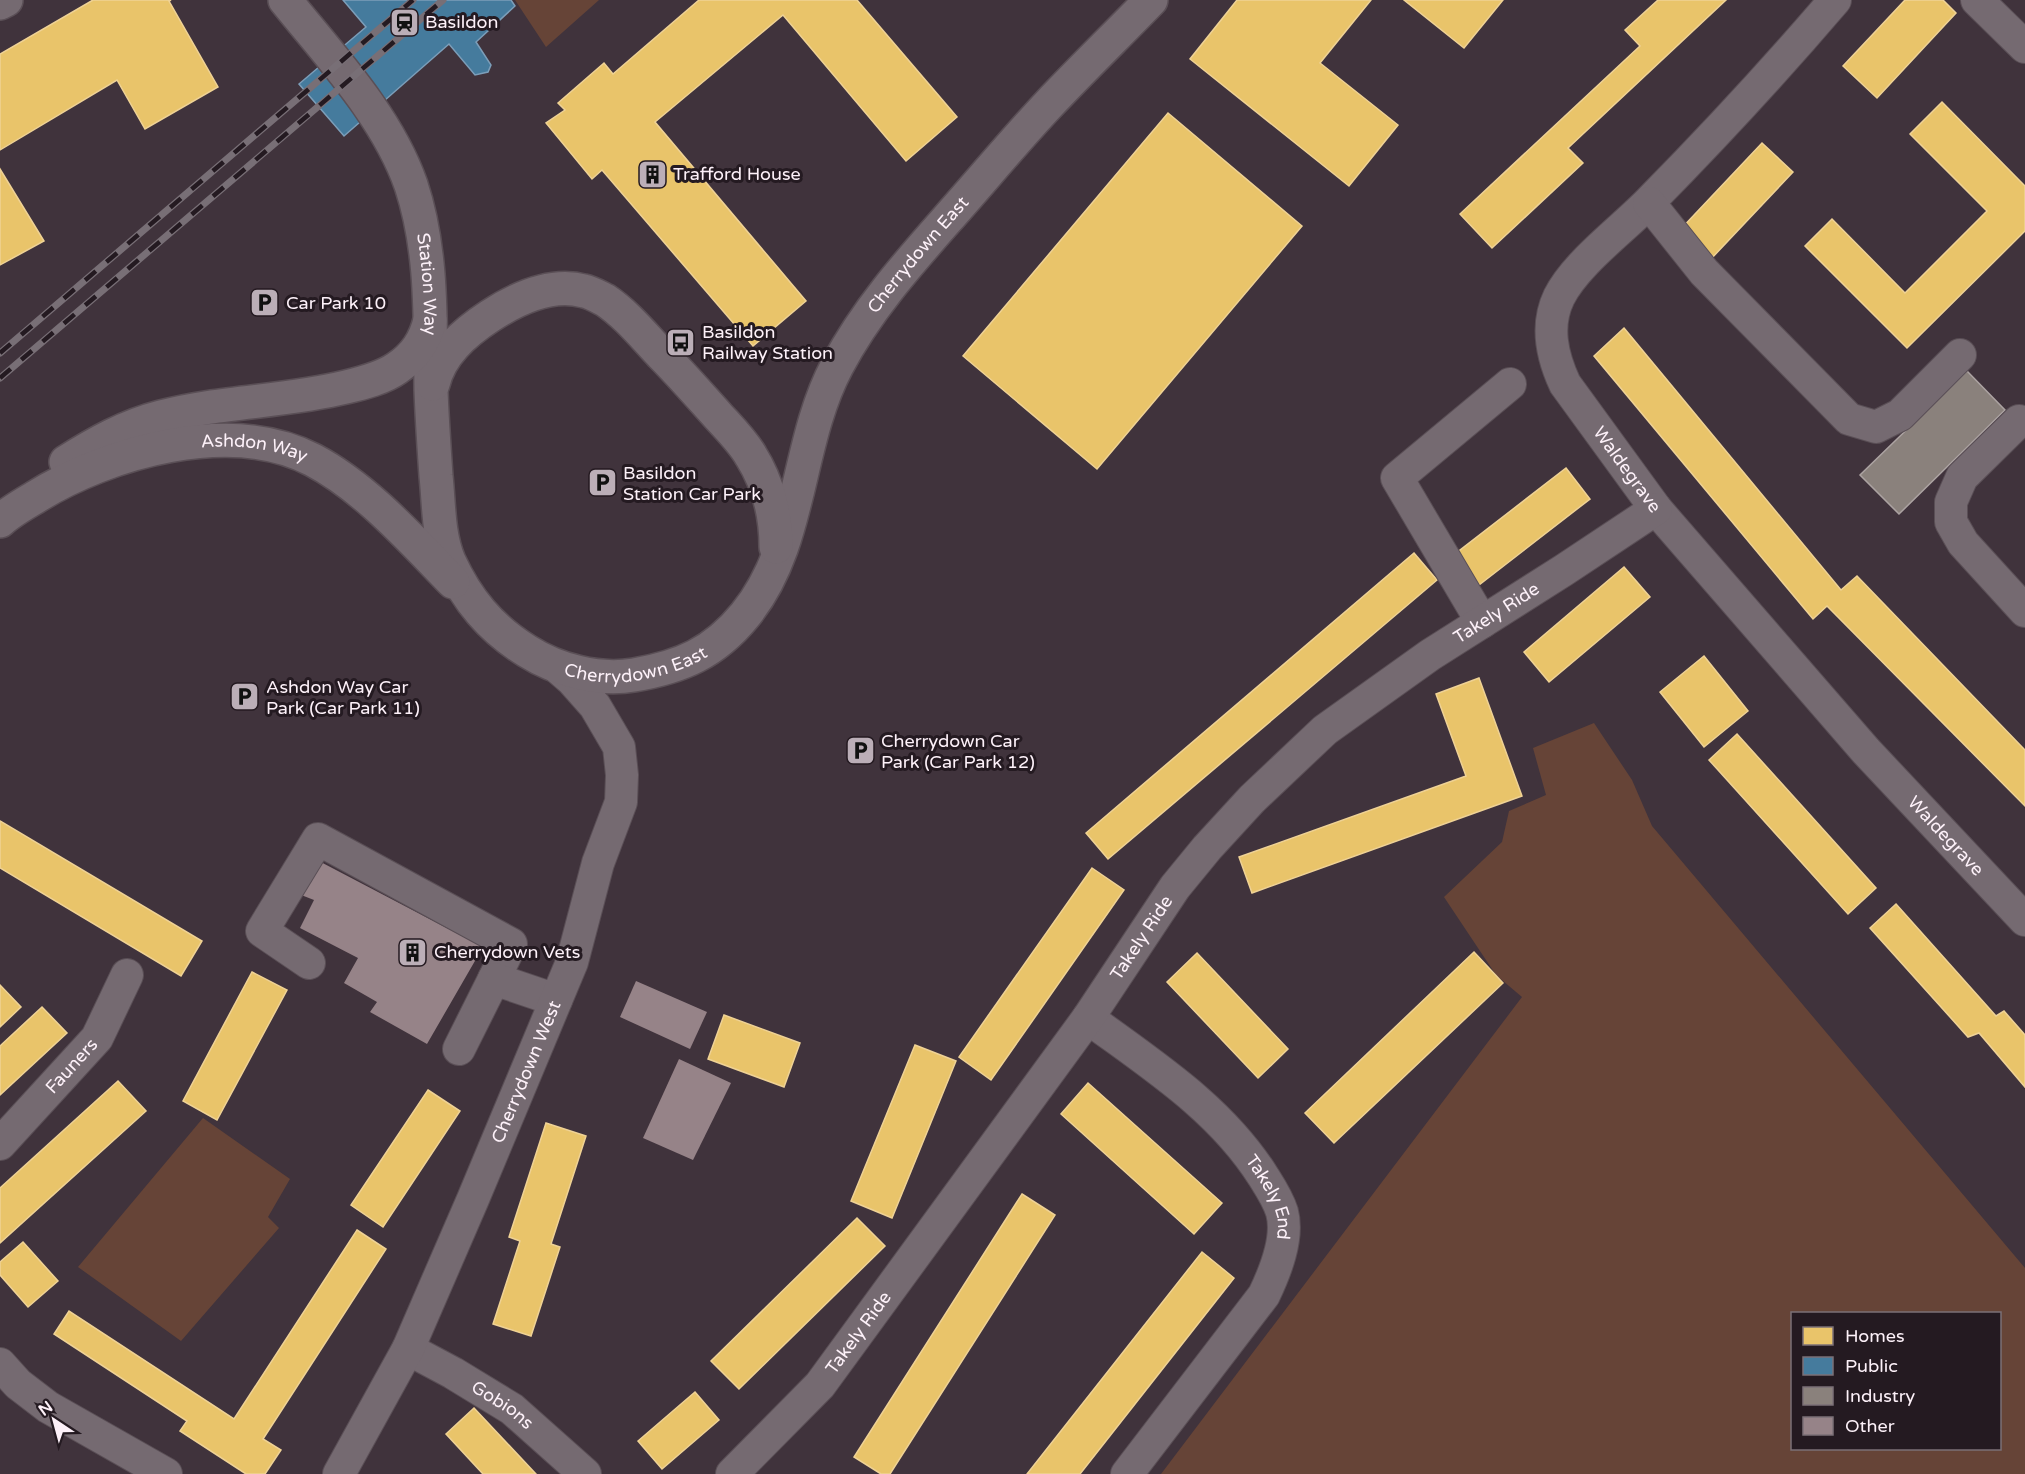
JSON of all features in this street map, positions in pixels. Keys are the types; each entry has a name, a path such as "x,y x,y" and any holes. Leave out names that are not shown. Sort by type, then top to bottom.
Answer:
{"street":[{"path":"0,3 6,0"},
{"name":"Station Way","path":"285,0 378,119 410,183 422,225 430,287 432,427 441,526 448,558 471,601"},
{"name":"Cherrydown East","path":"471,601 484,618 510,641 532,655 557,667 588,674 626,676 663,670 698,657 725,635 744,616 769,579 777,561 786,536 812,429 827,386 851,341 884,293 1024,132 1151,0"},
{"name":"Waldegrave","path":"1835,0 1775,70 1649,203 1574,275 1559,297 1551,324 1552,350 1565,384 1656,509 1859,743 2025,920"},
{"path":"1977,0 2025,47"},
{"path":"1649,203 1704,272 1849,419 1876,426 1900,415 1960,355"},
{"name":"Cherrydown East","path":"431,392 443,359 457,342 476,325 507,305 532,295 559,289 584,291 604,300 624,316 687,381 751,456 766,486 772,507 777,561"},
{"path":"4,517 38,484 64,464 91,446 120,431 161,417 331,390 355,385 388,373 412,356 422,343 428,331 431,315"},
{"path":"1482,622 1397,478 1510,384"},
{"path":"2019,421 1962,477 1951,502 1952,522 1963,543 2025,611"},
{"name":"Ashdon Way","path":"4,517 58,482 100,464 138,453 180,444 220,440 259,444 285,449 312,460 357,490 384,512 471,601"},
{"name":"Takely Ride","path":"732,1474 820,1385 1088,1018 1175,887 1252,799 1326,730 1430,655 1656,509"},
{"name":"Cherrydown West","path":"339,1474 408,1349 573,962 598,862 621,802 622,775 619,747 595,706 557,667"},
{"path":"309,963 262,931 318,839 511,944 459,1049"},
{"name":"Fauners","path":"0,1143 97,1038 127,975"},
{"path":"494,979 556,1000"},
{"name":"Takely End","path":"1088,1018 1178,1084 1209,1110 1257,1165 1275,1195 1283,1214 1283,1234 1278,1266 1264,1295 1127,1474"},
{"name":"Gobions","path":"408,1349 453,1372 512,1409 585,1474"},
{"path":"0,1364 18,1384 48,1407 166,1474"}],"shaded area":[{"path":"515,0 599,0 546,47"},
{"path":"1594,723 1632,780 1652,826 2025,1268 2025,1474 1161,1474 1522,997 1496,975 1444,897 1502,842 1509,811 1546,795 1533,748"},
{"path":"203,1118 290,1179 268,1217 279,1228 181,1341 78,1267"}],"building: Homes":[{"path":"93,0 171,0 169,1 218,87 145,129 117,80 0,150 0,54"},
{"name":"Trafford House","path":"699,0 857,0 957,117 906,161 783,15 655,122 806,301 753,346 602,170 592,179 546,123 565,110 558,103 604,63 613,74"},
{"path":"1237,0 1371,0 1320,63 1398,125 1349,186 1190,59"},
{"path":"1404,0 1503,0 1464,48"},
{"path":"1658,0 1726,0 1568,148 1583,163 1492,248 1460,214 1640,46 1625,30"},
{"path":"1905,0 1943,0 1956,13 1877,98 1843,66"},
{"path":"1942,102 2025,186 2025,231 1907,348 1805,246 1832,219 1905,293 1987,211 1910,134"},
{"path":"1168,113 1302,226 1097,469 963,356"},
{"path":"1762,143 1793,172 1710,260 1679,231"},
{"path":"0,169 44,241 0,265"},
{"path":"1624,328 1841,590 1857,576 2025,750 2025,806 1827,606 1813,619 1594,356"},
{"path":"1566,468 1590,499 1479,585 1455,554"},
{"path":"1414,553 1437,580 1108,859 1086,833"},
{"path":"1624,567 1650,597 1549,682 1524,652"},
{"path":"1704,656 1748,711 1704,747 1660,692"},
{"path":"1479,678 1522,796 1252,893 1239,857 1466,776 1436,694"},
{"path":"1737,734 1876,888 1848,914 1709,760"},
{"path":"0,821 202,941 181,976 0,868"},
{"path":"1092,868 1124,890 991,1080 959,1057"},
{"path":"1896,904 1996,1016 2004,1011 2025,1035 2025,1087 1979,1033 1968,1037 1870,928"},
{"path":"1474,952 1503,983 1334,1143 1305,1113"},
{"path":"1197,953 1288,1049 1258,1078 1167,982"},
{"path":"252,972 287,990 217,1120 183,1101"},
{"path":"0,985 21,1007 0,1027"},
{"path":"42,1007 67,1033 0,1095 0,1046"},
{"path":"724,1015 800,1043 784,1087 708,1059"},
{"path":"915,1045 956,1061 892,1218 851,1201"},
{"path":"118,1081 146,1111 0,1243 0,1188"},
{"path":"1088,1083 1222,1203 1194,1234 1061,1114"},
{"path":"428,1090 460,1111 383,1227 351,1205"},
{"path":"546,1123 586,1136 551,1244 560,1247 531,1336 493,1324 520,1241 509,1237"},
{"path":"1022,1194 1055,1215 890,1474 881,1474 854,1457"},
{"path":"857,1218 885,1246 739,1389 711,1361"},
{"path":"357,1230 386,1249 263,1439 281,1450 265,1474 246,1474 180,1431 187,1421 54,1334 69,1311 234,1419"},
{"path":"23,1242 58,1281 28,1307 0,1275 0,1262"},
{"path":"1202,1252 1234,1278 1080,1474 1027,1474"},
{"path":"695,1392 719,1420 662,1469 638,1441"},
{"path":"474,1408 536,1474 483,1474 446,1434"}],"building: Public":[{"path":"343,0 511,0 515,6 476,42 491,65 488,72 475,75 449,44 344,136 299,84 366,27"}],"building: Industry":[{"path":"1967,371 2005,410 1899,514 1860,475"}],"building: Other":[{"name":"Cherrydown Vets","path":"315,859 483,947 427,1044 370,1012 377,1002 344,983 358,958 300,928 314,900 296,893"},
{"path":"636,981 707,1012 690,1049 620,1017"},
{"path":"679,1059 731,1083 693,1160 643,1138"}],"railway":[{"path":"0,353 413,0"},
{"path":"0,378 443,0"}],"place":[{"name":"Basildon","path":"404,22"},
{"name":"Trafford House","path":"652,174"},
{"name":"Car Park 10","path":"265,303"},
{"name":"Basildon Railway Station","path":"681,342"},
{"name":"Basildon Station Car Park","path":"602,483"},
{"name":"Ashdon Way Car Park (Car Park 11)","path":"245,697"},
{"name":"Cherrydown Car Park (Car Park 12)","path":"860,751"},
{"name":"Cherrydown Vets","path":"413,952"}]}
